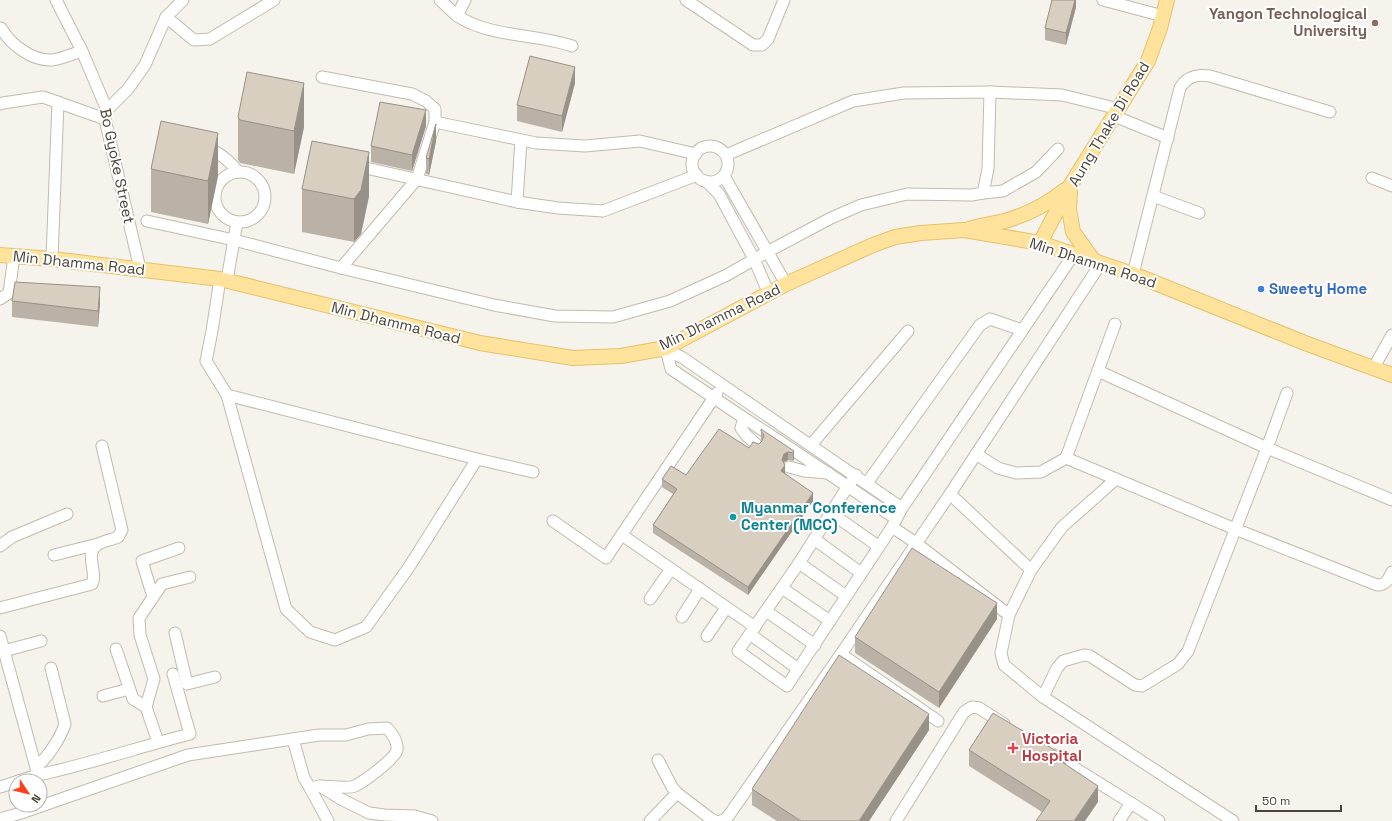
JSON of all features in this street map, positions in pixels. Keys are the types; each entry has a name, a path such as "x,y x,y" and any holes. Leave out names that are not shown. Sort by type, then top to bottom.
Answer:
{"main road":[{"name":"Aung Thake Di Road","path":"1040,243 1070,186 1148,61 1160,28 1167,0"},
{"path":"964,230 980,225 1007,220 1051,201 1070,186"},
{"path":"1070,186 1069,208 1073,232 1097,262"},
{"name":"Min Dhamma Road","path":"7,256 52,259 223,280 480,343 573,358 621,356 662,351 786,284 835,261 895,237 921,233 964,230 1040,243 1074,254 1133,274 1305,342 1392,374"}],"street":[{"name":"Bo Gyoke Street","path":"56,0 82,51 106,115 140,269"},
{"path":"0,104 3,102 43,97 106,115 128,89 145,65 166,17 183,0"},
{"path":"166,17 194,40 210,39 274,0"},
{"path":"440,0 458,16 475,25 509,34 537,38 572,46"},
{"path":"458,16 465,0"},
{"path":"686,0 753,45 762,45 768,39 784,0"},
{"path":"1103,0 1163,16"},
{"path":"1,28 4,34 18,48 37,58 52,60 82,51"},
{"path":"1133,274 1180,88 1189,78 1196,75 1210,76 1330,112"},
{"path":"322,77 412,94 426,101 435,109 435,122 417,179 341,268"},
{"path":"983,193 988,169 990,92"},
{"path":"726,155 853,101 904,93 990,92 1062,96 1116,112 1168,138"},
{"path":"52,259 58,102"},
{"path":"435,122 536,143 585,146 640,141 696,154"},
{"path":"517,202 521,140"},
{"path":"197,146 212,150 233,165 238,172"},
{"path":"706,182 719,180 724,176 728,166 726,155 717,148 711,146 705,147 696,154 693,159 693,169 702,180 719,194 754,259 769,294"},
{"path":"146,221 234,240 341,268 501,306 555,316 613,317 670,302 727,275 831,218 861,204 906,194 972,196 983,193 1003,191 1036,172 1058,149"},
{"path":"357,166 517,202 558,208 603,211 697,175"},
{"path":"238,172 245,173 256,178 261,184 265,196 262,208 252,220 244,222 237,222 227,218 218,208 215,197 216,191 222,181 238,172"},
{"path":"724,176 786,284"},
{"path":"1372,178 1392,186"},
{"path":"1153,196 1199,213"},
{"path":"237,222 206,361 227,395 286,609 310,632 335,640 366,627 409,567 477,459"},
{"path":"856,476 848,486 799,563 738,651 787,686 894,523 902,508 1074,254"},
{"path":"0,299 9,292 7,256"},
{"path":"721,821 727,818 950,494 1097,262"},
{"path":"867,483 980,325 990,319 1022,330"},
{"path":"976,454 998,468 1016,473 1041,472 1066,458 1115,324"},
{"path":"811,445 908,331"},
{"path":"1374,367 1392,335"},
{"path":"662,351 676,354 902,508"},
{"path":"662,351 671,369 848,486 916,543 1009,615"},
{"path":"1098,371 1268,448 1392,500"},
{"path":"553,521 606,558 714,397 723,386"},
{"path":"1043,697 1060,664 1084,655 1090,656 1135,686 1142,686 1178,664 1188,651 1268,448 1287,393"},
{"path":"227,395 533,472"},
{"path":"744,418 741,428 757,445"},
{"path":"781,442 790,431"},
{"path":"54,555 118,538 122,530 102,446"},
{"path":"1066,458 1235,529 1377,585 1383,585 1387,582 1392,572"},
{"path":"790,467 804,471 828,473"},
{"path":"1116,479 1062,527 1031,570 1009,615 1001,653 1004,665 1043,697 1233,821"},
{"path":"950,494 1031,570"},
{"path":"831,513 878,546"},
{"path":"0,546 12,537 67,514"},
{"path":"622,535 726,608 798,669"},
{"path":"814,539 861,572"},
{"path":"0,608 92,584 95,576 91,553 98,544"},
{"path":"153,597 142,561 179,548"},
{"path":"799,563 846,596"},
{"path":"650,599 670,569"},
{"path":"158,742 146,707 154,679 140,635 139,618 162,584 190,577"},
{"path":"782,588 830,621"},
{"path":"682,617 700,589"},
{"path":"707,636 726,608"},
{"path":"766,611 815,645"},
{"path":"33,773 37,771 96,761 190,734 178,672 175,633"},
{"path":"0,636 37,771"},
{"path":"4,651 41,641"},
{"path":"116,649 133,699 146,707"},
{"path":"841,654 938,721"},
{"path":"37,771 66,724 51,668"},
{"path":"154,679 178,672"},
{"path":"178,672 187,684 215,676"},
{"path":"103,696 129,689"},
{"path":"896,821 964,712 972,707 978,708 1012,729"},
{"path":"0,819 22,817 188,755 319,735 346,735 368,729 387,728 394,735 397,750 394,756 372,776 353,786 315,787"},
{"path":"293,739 304,778 315,787 368,813 415,816 432,821"},
{"path":"1045,749 1158,821"},
{"path":"658,760 672,787 677,793 711,820 715,821"},
{"path":"315,787 328,821"},
{"path":"650,821 677,793"},
{"path":"1119,821 1131,803"}],"building":[{"path":"1052,0 1075,0 1066,33 1045,28"},
{"path":"530,56 575,67 562,116 517,105"},
{"path":"247,72 304,83 294,131 240,120 238,117"},
{"path":"380,102 426,110 412,155 371,146"},
{"path":"161,121 218,133 208,181 151,169"},
{"path":"436,124 429,159 426,158"},
{"path":"312,141 369,152 361,190 354,199 302,189"},
{"path":"15,282 100,287 98,311 12,301"},
{"name":"Myanmar Conference Center (MCC)","path":"719,429 749,448 753,442 759,444 762,441 764,435 761,429 794,451 793,453 788,452 784,454 782,460 785,465 781,471 813,493 748,587 653,525 677,489 662,479 671,466 686,475"},
{"path":"912,548 997,603 939,692 855,637"},
{"path":"839,655 929,714 859,821 801,821 752,789"},
{"path":"993,713 1066,757 1062,762 1098,786 1074,821 1036,821 1050,801 969,750"}],"place":[{"name":"Yangon Technological University","path":"1375,23"},
{"name":"Sweety Home","path":"1261,289"},
{"name":"Myanmar Conference Center (MCC)","path":"733,517"},
{"name":"Victoria Hospital","path":"1013,748"}]}
